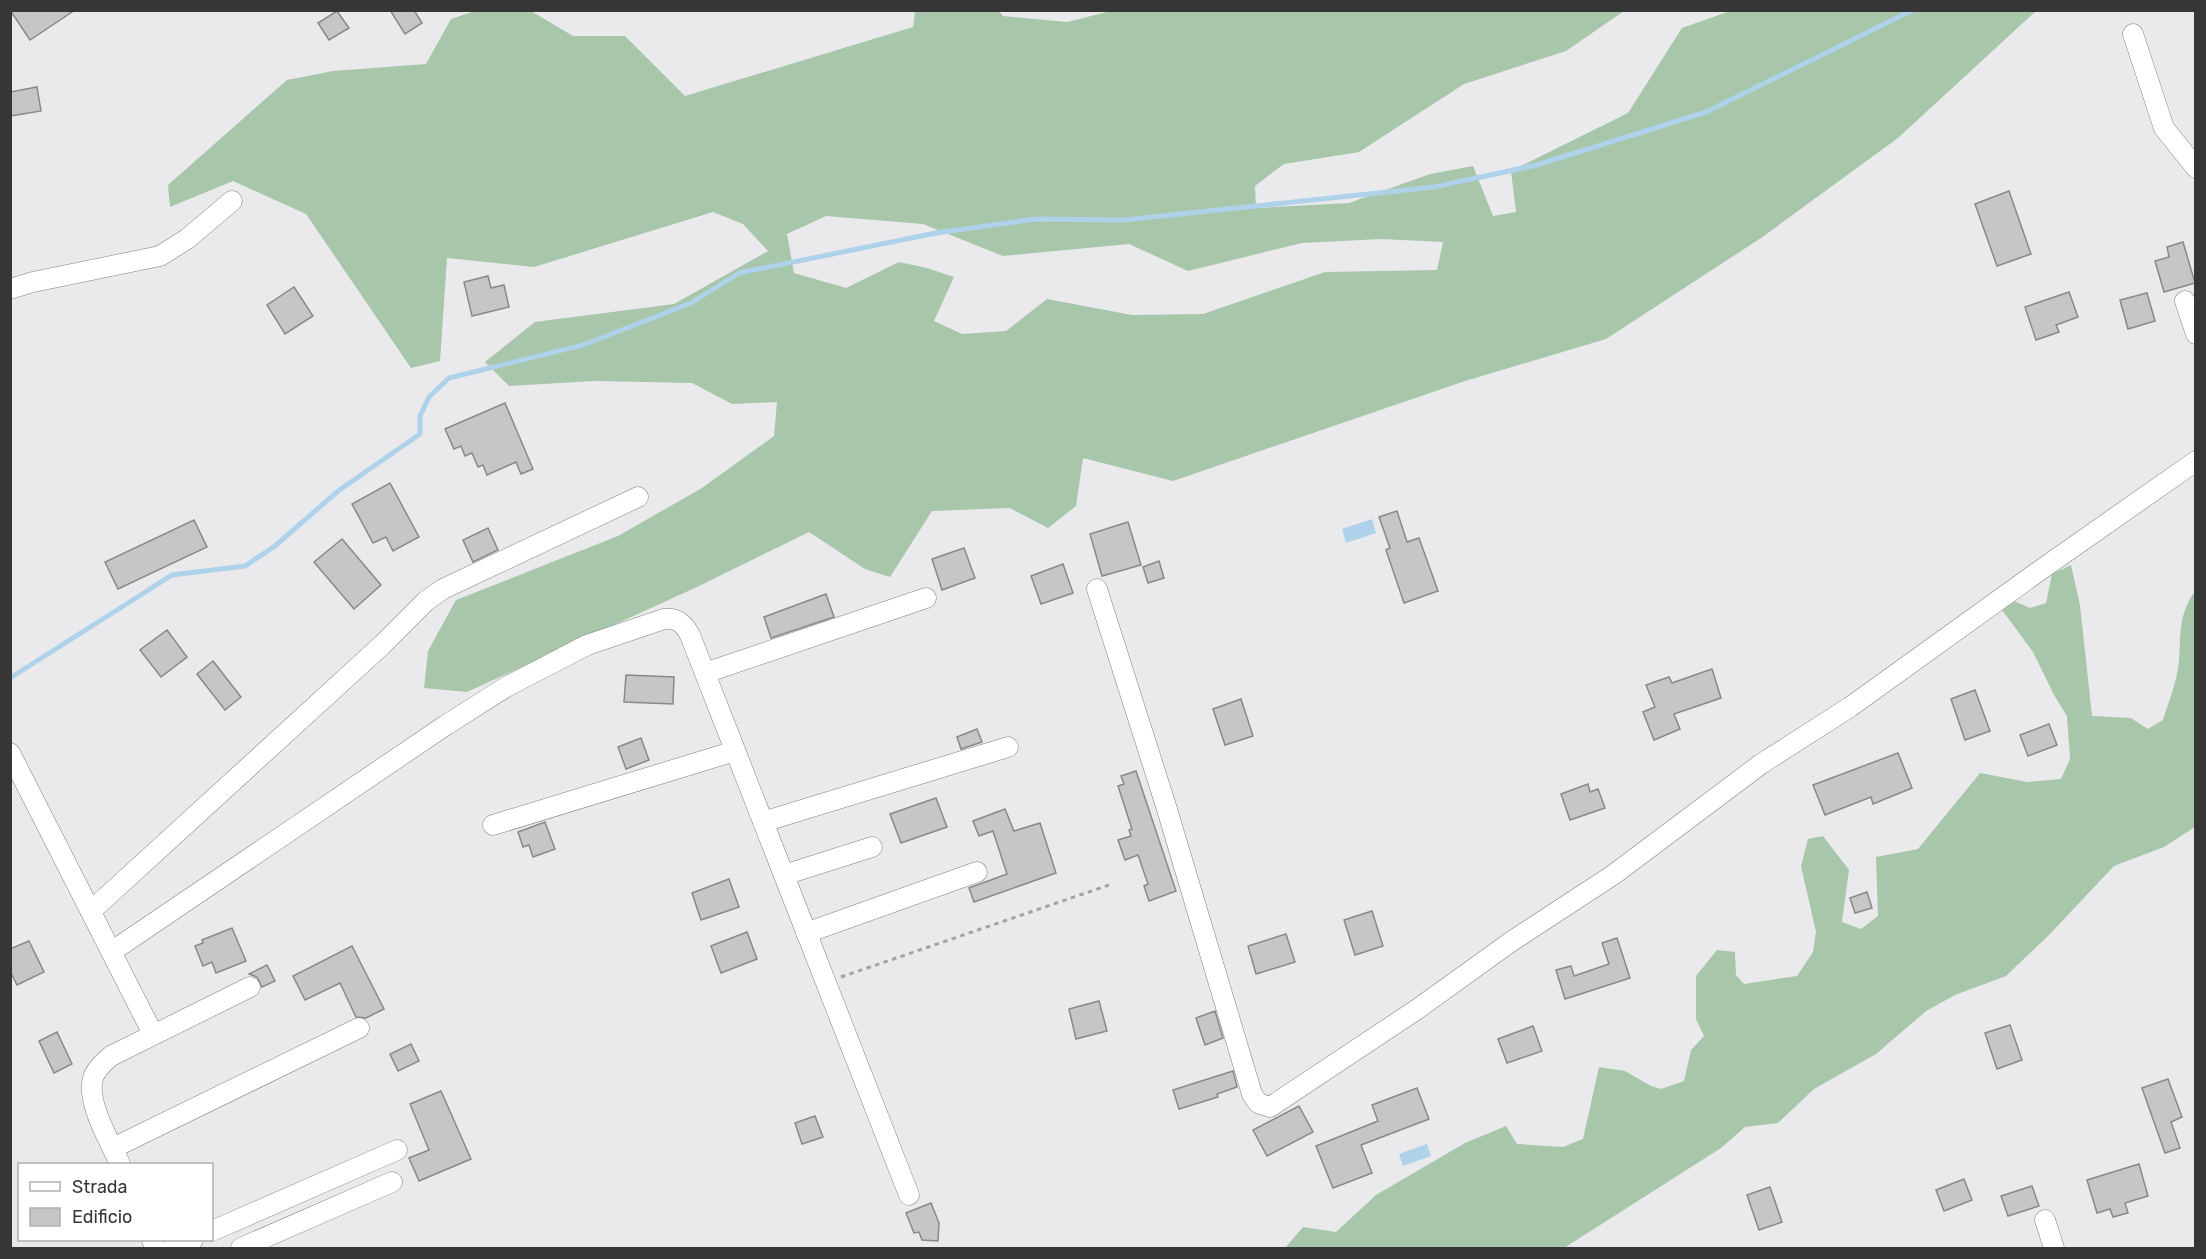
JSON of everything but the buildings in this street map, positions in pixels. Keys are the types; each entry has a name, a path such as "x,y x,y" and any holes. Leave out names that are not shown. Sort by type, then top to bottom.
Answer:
{"street":[{"path":"2133,34 2164,128 2196,168"},
{"path":"10,289 33,282 160,256 187,239 232,201"},
{"path":"2185,301 2196,334"},
{"path":"1097,589 1166,806 1252,1094 1257,1103 1270,1107 1416,1010 1512,941 1613,875 1761,764 1850,707 2196,461"},
{"path":"91,911 382,645 426,601 442,589 639,497"},
{"path":"705,673 926,598"},
{"path":"111,952 446,725 506,687 587,645 664,619 675,620 686,629 705,673 909,1195"},
{"path":"763,822 1008,747"},
{"path":"493,825 735,751"},
{"path":"11,753 153,1034"},
{"path":"784,875 872,847"},
{"path":"806,933 976,872"},
{"path":"250,987 153,1034 111,1056 103,1063 93,1076 94,1104 116,1156 358,1028"},
{"path":"213,1231 397,1150"},
{"path":"241,1248 392,1182"},
{"path":"2045,1220 2054,1248"},
{"path":"172,1248 188,1241"}],"path":[{"path":"826,982 1109,885"}],"green space":[{"path":"1115,10 1624,11 1566,51 1464,84 1359,152 1284,164 1255,186 1256,208 1349,203 1430,174 1473,166 1493,216 1516,212 1511,171 1628,113 1682,28 1733,10 2036,11 1898,138 1761,238 1606,339 1465,381 1173,481 1083,458 1076,506 1048,528 1010,508 932,511 890,577 865,569 809,532 697,587 467,692 424,688 428,651 456,600 618,536 702,488 774,436 777,402 732,404 692,383 594,381 509,386 485,362 535,322 674,304 768,251 743,224 713,212 534,267 447,258 440,361 411,368 306,214 233,181 170,207 168,185 287,80 333,71 426,64 451,19 475,11 531,11 573,36 625,36 685,96 913,27 915,11 999,11 1003,16 1067,22","holes":["826,216 923,224 1003,256 1129,244 1188,271 1302,243 1381,239 1443,242 1437,270 1325,272 1203,314 1132,315 1047,299 1006,331 962,334 934,321 954,277 899,262 846,288 794,273 787,234"]},
{"path":"2071,565 2080,605 2092,716 2131,718 2148,729 2163,720 2178,669 2182,620 2195,591 2195,827 2164,847 2114,866 2049,935 2006,976 1955,995 1926,1011 1876,1054 1814,1089 1778,1123 1745,1127 1721,1148 1564,1248 1285,1248 1303,1227 1336,1232 1376,1195 1465,1143 1506,1126 1517,1144 1563,1147 1583,1139 1599,1067 1625,1071 1661,1089 1684,1081 1691,1050 1704,1036 1696,1019 1696,976 1717,950 1735,952 1736,975 1744,984 1797,976 1813,952 1816,932 1801,866 1808,839 1823,836 1849,870 1842,922 1861,929 1878,916 1876,857 1918,849 1980,773 2027,782 2061,779 2070,759 2067,716 2033,652 2002,610 2012,600 2030,608 2046,603 2052,574"}],"water":[{"path":"1372,519 1376,533 1346,543 1342,529"},
{"path":"1427,1144 1431,1156 1403,1166 1399,1154"}],"waterway":[{"path":"10,678 172,575 245,566 275,546 338,491 420,434 420,416 429,397 449,378 583,345 691,303 739,273 936,233 1036,219 1124,220 1434,187 1537,165 1706,112 1913,10"}]}
